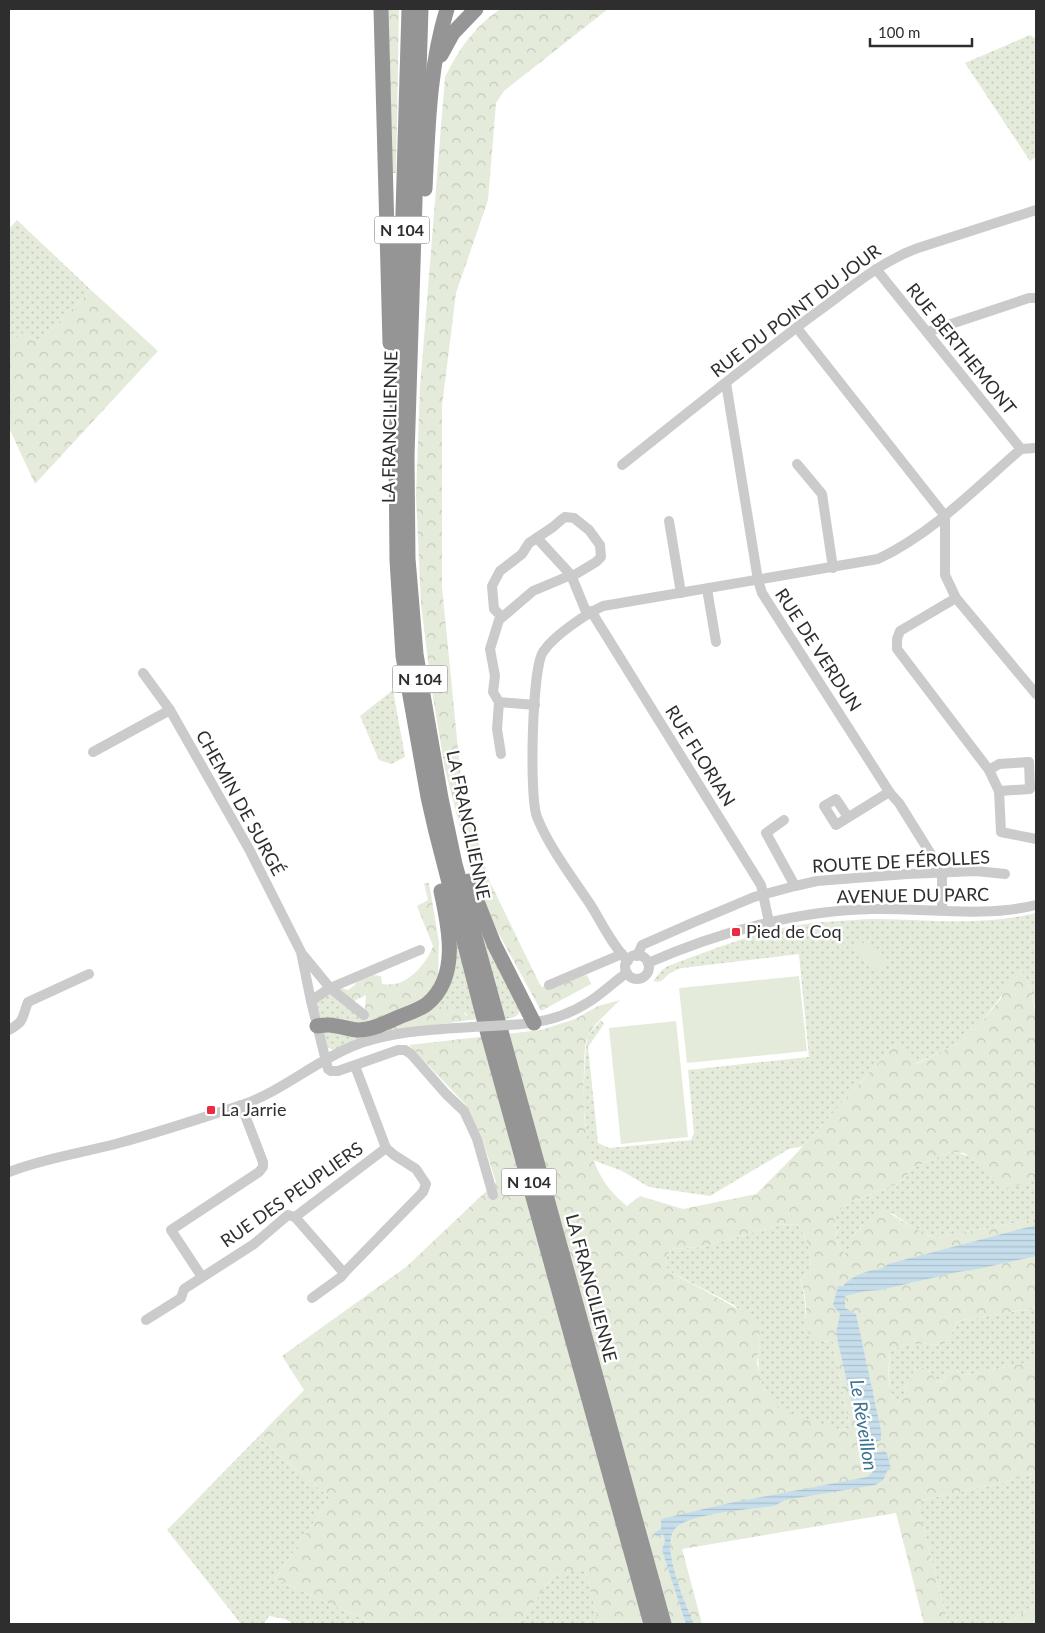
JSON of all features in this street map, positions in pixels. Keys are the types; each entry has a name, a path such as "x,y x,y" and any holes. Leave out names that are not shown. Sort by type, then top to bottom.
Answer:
{"highway":[{"path":"381,9 390,438 396,450"},
{"name":"LA FRANCILIENNE","path":"409,9 396,450 397,560 403,656 486,1027 651,1624"},
{"name":"LA FRANCILIENNE","path":"421,9 407,457 408,559 416,654 434,798 455,864 664,1624"},
{"path":"411,294 420,278 429,115 435,60 447,9"},
{"path":"433,77 447,42 459,25 476,9"},
{"path":"317,1026 333,1025 359,1030 368,1029 416,1011 429,1002 440,990 447,973 449,942 444,904 426,815 434,798 453,825 465,872 494,944 534,1023"},
{"path":"649,1567 672,1624"}],"street":[{"name":"RUE DU POINT DU JOUR","path":"622,465 797,328 876,269 903,253 1036,210"},
{"name":"RUE BERTHEMONT","path":"876,269 1021,449"},
{"path":"927,332 1030,298 1036,298"},
{"path":"797,328 945,516 945,575 956,598 1036,694"},
{"name":"RUE DE VERDUN","path":"726,383 758,580 762,592 890,793 904,810 942,872"},
{"path":"629,957 559,856 536,815 531,776 534,705 542,653 549,644 589,613 603,606 878,559 897,550 945,516 1021,449 1036,448"},
{"path":"797,464 822,494 833,568"},
{"path":"501,754 497,729 499,702 493,692 495,676 490,649 499,620 533,591 571,576 596,562 601,557 600,545 590,530 574,518 565,517 529,543 522,554 500,571 492,586 494,608 502,617"},
{"path":"669,521 681,593"},
{"path":"537,538 571,576"},
{"name":"RUE FLORIAN","path":"571,576 589,613 761,885 769,922"},
{"path":"707,588 716,642"},
{"path":"956,598 900,632 897,639 897,649 989,770 998,791 1001,832 1036,839"},
{"name":"CHEMIN DE SURGÉ","path":"143,673 170,710 249,849 301,952 330,988 364,1015"},
{"path":"499,702 534,705"},
{"path":"93,752 170,710"},
{"path":"989,770 999,764 1029,762 1030,789 998,791"},
{"path":"848,817 890,793"},
{"path":"784,820 766,832 795,886"},
{"name":"ROUTE DE FÉROLLES","path":"549,985 629,957 642,945 692,923 762,895 795,886 826,880 942,872 976,871 1005,874"},
{"path":"942,872 942,910"},
{"name":"AVENUE DU PARC","path":"648,963 769,922 808,915 872,909 1000,911 1036,905"},
{"path":"311,1001 330,988 420,950"},
{"name":"CHEMIN DE SURGÉ","path":"301,952 325,1061"},
{"path":"629,957 644,958 648,963 647,974 642,978 632,978 627,973 626,967 629,957"},
{"path":"9,1172 79,1151 149,1134 241,1105 282,1086 353,1046 416,1031 534,1023 555,1017 587,1003 627,973"},
{"path":"9,1030 23,1019 28,1002 89,974"},
{"path":"325,1061 328,1069 338,1071 398,1050 405,1050 411,1054 446,1094 464,1111 477,1139 493,1195"},
{"name":"RUE DES PEUPLIERS","path":"146,1320 181,1298 184,1289 254,1244 288,1215 296,1217 386,1148 355,1066"},
{"path":"202,1277 171,1230 259,1172 263,1167 263,1162 241,1105"},
{"path":"312,1298 341,1277 424,1192 426,1184 416,1169 386,1148"},
{"path":"296,1217 344,1273"}],"green space":[{"path":"388,9 399,9 396,173 390,173"},
{"path":"501,9 608,9 504,91 496,103 488,200 456,293 442,406 442,587 461,779 489,880 541,987 587,975 591,984 541,1011 488,914 466,850 445,769 431,685 421,605 416,495 420,388 445,77 468,39 483,23"},
{"path":"1030,35 1036,39 1036,157 1030,161 965,63"},
{"path":"17,220 91,290 38,343 24,332 9,345 9,229"},
{"path":"91,290 158,351 35,484 9,428 9,345 24,332 38,343"},
{"path":"393,690 405,757 391,764 379,760 360,716"},
{"path":"424,883 429,883 439,942 438,980 427,999 376,1022 366,1017 366,995 352,1002 338,991 341,988 348,990 355,985 356,981 372,975 381,976 382,984 400,982 407,979 423,964 433,946 417,906 428,900"},
{"path":"473,902 521,1007 519,1013 513,1017 504,1019"},
{"path":"1036,913 1035,1007 1031,989 1021,970 981,1023 963,1041 915,1064 897,1042 803,1146 789,1149 710,1196 649,1187 622,1171 593,1160 587,1140 583,1100 586,1045 589,1034 601,1020 604,1024 588,1047 598,1143 609,1148 691,1140 694,1133 688,1070 809,1057 799,954 682,968 670,973 661,981 653,981 668,966 745,938 805,924 871,919 977,921 997,920"},
{"path":"452,924 478,1019 469,1020 466,1013 427,1007 434,1001"},
{"path":"856,941 875,948 890,962 881,971 854,954"},
{"path":"1021,969 1031,989 1036,1015 1036,1181 1002,1189 980,1164 964,1153 950,1152 914,1167 898,1184 845,1205 834,1215 838,1245 844,1254 851,1250 851,1238 864,1223 883,1209 934,1238 1036,1219 1036,1308 963,1320 956,1323 953,1332 943,1345 909,1345 896,1348 890,1352 890,1389 894,1400 900,1402 904,1399 907,1384 915,1370 925,1367 936,1381 940,1382 944,1380 949,1369 953,1367 961,1374 967,1375 1036,1361 1036,1472 1006,1482 917,1502 948,1624 924,1624 896,1513 682,1549 702,1624 599,1624 585,1569 554,1575 518,1624 374,1624 275,1579 330,1498 258,1437 304,1390 282,1356 406,1267 496,1182 481,1135 465,1104 409,1045 541,1030 575,1019 598,1006 620,1000 594,1026 586,1043 584,1110 589,1146 602,1178 613,1193 627,1206 640,1196 683,1209 756,1194 794,1156 897,1042 916,1064 963,1041 981,1023 1002,997 1002,992","holes":["797,1224 808,1246 810,1258 810,1271 800,1279 804,1290 806,1327 814,1338 833,1342 850,1428 841,1430 780,1410 764,1390 757,1364 760,1331 758,1320 669,1271 665,1264 671,1249 702,1247 779,1225"]},
{"path":"799,976 807,1051 687,1063 679,988"},
{"path":"329,994 360,1015 376,1022 369,1024 320,1019 315,1008 317,1003"},
{"path":"427,1007 457,1009 462,1011 469,1020 389,1032 387,1028"},
{"path":"676,1021 688,1137 621,1144 609,1028"},
{"path":"389,1024 389,1032 336,1050 328,1047 325,1043 324,1033 327,1029"},
{"path":"950,1152 970,1157 992,1177 1036,1181 1036,1219 934,1238 912,1227 892,1213 864,1223 851,1238 851,1251 844,1254 838,1245 834,1214 845,1205 898,1184 914,1167"},
{"path":"797,1224 804,1235 810,1252 810,1271 800,1279 805,1300 805,1322 825,1342 833,1342 850,1428 841,1430 799,1418 779,1409 765,1392 759,1373 760,1331 734,1305 669,1271 665,1264 671,1249 702,1247 779,1225"},
{"path":"1036,1308 1036,1361 967,1375 961,1374 957,1370 946,1375 944,1380 940,1382 936,1381 925,1367 915,1370 907,1384 904,1399 900,1402 894,1400 889,1382 889,1370 890,1352 896,1348 923,1344 943,1345 953,1332 956,1323 963,1320"},
{"path":"258,1437 330,1498 275,1579 374,1624 294,1624 285,1619 269,1616 264,1624 241,1624 167,1530"},
{"path":"1036,1472 1036,1604 1006,1624 948,1624 917,1502 1006,1482"},
{"path":"585,1568 599,1624 518,1624 554,1575"},
{"path":"1036,1604 1036,1624 1006,1624"}],"water":[{"path":"1036,1225 1036,1256 845,1296 845,1308 856,1314 881,1431 881,1440 861,1444 836,1333 840,1314 833,1305 838,1286 843,1286 856,1276 888,1264"},
{"path":"884,1451 887,1453 891,1469 887,1471 882,1481 875,1485 785,1500 774,1506 705,1516 680,1524 674,1530 670,1549 676,1576 693,1622 692,1624 686,1624 662,1550 665,1541 663,1534 656,1537 654,1533 661,1529 661,1519 725,1504 867,1477 872,1473 868,1456"}],"waterway":[{"name":"Le Réveillon","path":"871,1442 874,1454"}],"place":[{"name":"Pied de Coq","path":"736,932"},
{"name":"La Jarrie","path":"211,1110"}]}
